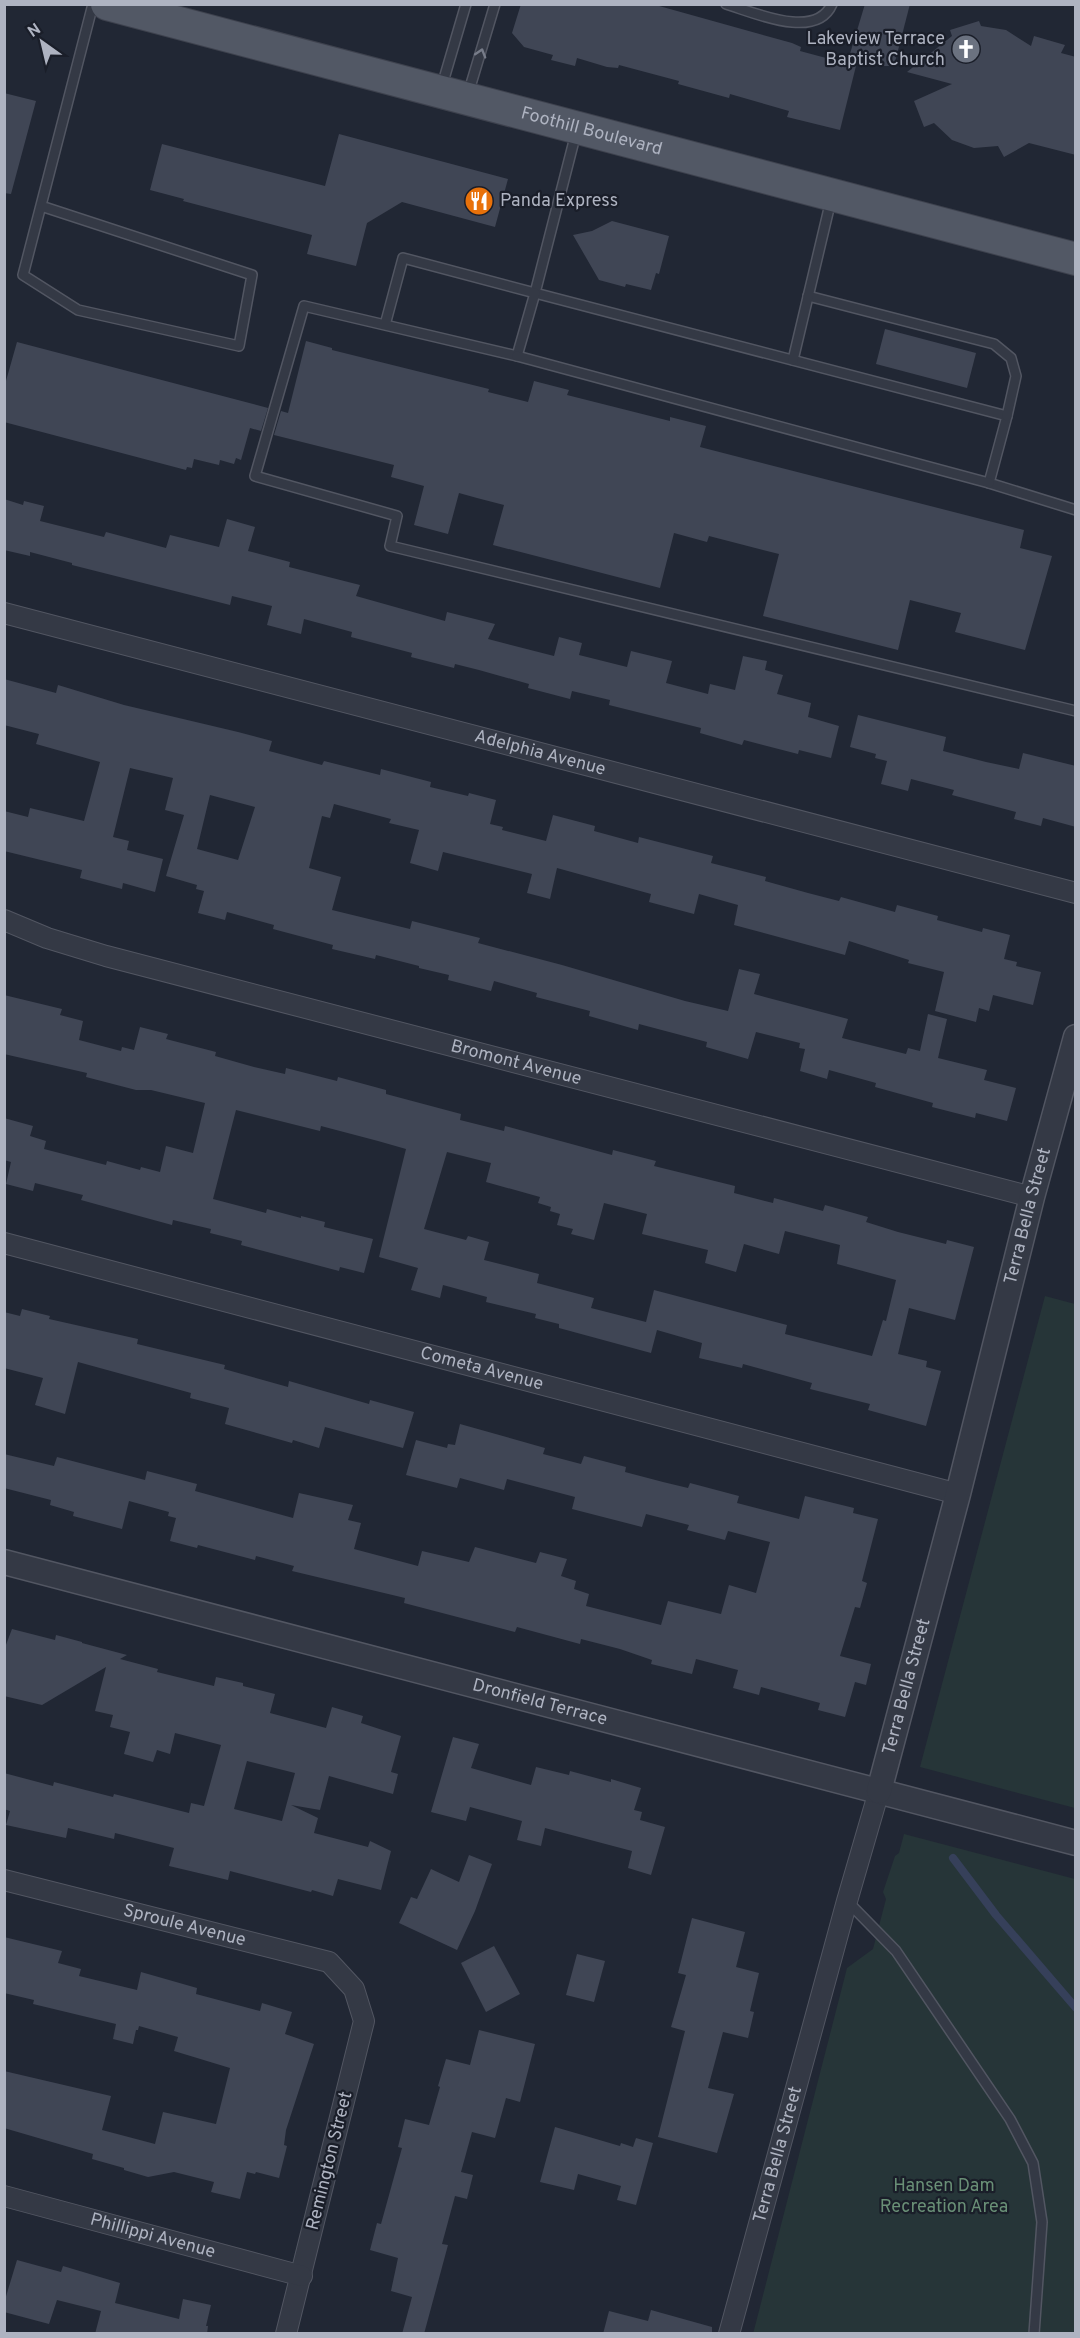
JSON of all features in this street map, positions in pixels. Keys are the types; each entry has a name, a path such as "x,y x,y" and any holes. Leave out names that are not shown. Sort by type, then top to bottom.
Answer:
{"main road":[{"name":"Foothill Boulevard","path":"107,4 1076,259"}],"street":[{"name":"Adelphia Avenue","path":"4,613 1076,893"},
{"name":"Bromont Avenue","path":"4,920 47,938 106,956 1032,1197"},
{"name":"Terra Bella Street","path":"729,2334 879,1791 958,1494 1032,1197 1076,1037"},
{"name":"Cometa Avenue","path":"4,1243 958,1494"},
{"name":"Dronfield Terrace","path":"4,1562 1076,1844"},
{"name":"Sproule Avenue","path":"4,1880 329,1962 354,1989"},
{"name":"Remington Street","path":"286,2334 364,2021 354,1989"},
{"name":"Phillippi Avenue","path":"4,2196 302,2276"}],"lane":[{"path":"41,206 252,275 240,346 78,310 23,275 93,4"},
{"path":"453,95 466,4"},
{"path":"453,95 495,4"},
{"path":"726,4 795,23 814,21 823,16 832,4"},
{"path":"517,356 577,128"},
{"path":"793,360 832,195"},
{"path":"385,325 403,258 1007,416"},
{"path":"808,296 994,345 1011,358 1016,376 989,483"},
{"path":"1076,510 989,483 517,356 304,306 255,476 397,516 390,546 1076,711"},
{"path":"847,1901 896,1951 1010,2119 1033,2163 1042,2222 1034,2334"}],"green space":[{"path":"1045,1296 1075,1304 1075,1808 920,1767"},
{"name":"Hansen Dam Recreation Area","path":"904,1834 1075,1879 1075,2333 753,2334 847,1968 873,1949 886,1899 883,1892"}],"building":[{"path":"521,4 652,4 792,43 801,47 800,51 856,66 840,130 787,117 789,111 730,94 729,98 678,84 679,81 619,65 618,68 607,67 577,58 575,66 551,60 553,55 524,47 512,33"},
{"path":"865,4 910,4 894,66 849,57"},
{"path":"979,21 981,26 1006,30 1031,46 1034,36 1065,45 1061,53 1076,57 1076,155 1029,143 1004,157 998,146 974,148 952,140 934,123 924,127 914,101 952,84 907,72 952,36 950,30"},
{"path":"4,93 36,101 11,194 4,193"},
{"path":"339,134 508,179 495,227 402,202 367,223 356,266 307,254 312,235 150,190 162,144 325,186"},
{"path":"612,221 669,236 659,274 656,273 651,290 626,284 625,287 599,280 573,235 592,231"},
{"path":"885,329 976,353 967,388 876,364"},
{"path":"306,341 332,348 332,350 489,389 488,392 528,402 534,381 569,390 567,395 670,421 670,417 706,426 700,447 1024,530 1020,548 1052,556 1025,650 955,632 961,613 910,600 898,650 763,616 779,554 709,536 707,542 674,533 660,588 493,545 504,505 459,493 448,534 414,525 424,486 391,477 394,465 274,435 281,411 288,413"},
{"path":"17,342 268,408 261,431 250,428 241,460 236,458 234,464 220,460 219,465 194,459 192,468 187,467 186,470 4,422 4,388"},
{"path":"4,499 23,505 24,501 44,506 40,521 104,537 106,532 166,548 170,535 219,547 227,519 255,527 248,551 290,562 289,567 360,585 356,596 445,621 447,612 495,624 488,639 554,656 559,637 582,643 579,655 627,667 631,651 672,661 666,683 708,694 710,684 735,690 743,656 767,661 765,670 783,675 777,694 811,703 808,717 839,726 831,758 799,750 798,754 744,740 742,745 700,733 701,728 609,705 610,700 572,691 570,699 528,688 529,684 479,670 455,664 454,668 411,657 412,653 351,637 352,632 304,619 301,634 267,625 272,606 232,596 230,605 72,565 72,563 30,552 30,556 4,550"},
{"path":"4,679 56,693 58,685 124,705 272,741 269,751 322,765 324,761 380,775 381,769 431,782 430,787 496,800 490,824 503,827 502,830 546,841 553,815 595,826 594,831 638,843 639,837 713,856 711,863 766,877 765,881 808,893 839,901 841,897 895,912 897,905 938,916 937,920 982,932 983,928 1010,935 1004,959 1017,962 1016,966 1041,972 1033,1005 993,995 989,1011 979,1008 976,1022 935,1011 944,972 908,963 909,960 849,941 845,955 734,925 738,905 699,894 694,914 649,902 651,894 557,868 550,899 527,893 532,874 443,852 438,871 410,863 419,830 389,823 391,819 334,804 330,818 322,816 309,868 341,877 332,910 410,929 412,921 480,938 478,943 728,1011 739,969 760,974 754,994 848,1019 842,1038 906,1054 908,1048 920,1051 928,1014 947,1019 938,1058 987,1070 984,1080 1016,1088 1007,1121 976,1113 975,1118 932,1107 933,1103 875,1087 876,1083 829,1070 827,1079 800,1071 805,1049 799,1048 800,1043 756,1032 748,1059 706,1047 707,1042 639,1024 638,1030 589,1016 590,1011 536,997 537,993 494,981 491,991 448,980 449,975 419,968 419,966 376,955 375,959 332,949 333,945 273,929 274,925 227,912 225,920 198,913 204,891 196,889 197,885 166,876 184,815 165,810 173,778 130,768 113,837 129,841 127,850 163,859 155,892 123,883 122,889 80,878 82,870 4,851 4,811 28,817 30,808 84,821 100,762 36,744 39,734 4,725","holes":["210,795 255,807 238,860 197,849"]},
{"path":"858,715 946,737 943,751 986,762 1019,769 1023,753 1076,766 1076,827 1043,818 1041,826 1014,819 1016,812 952,795 954,790 911,779 908,791 881,784 887,761 875,758 876,754 850,747"},
{"path":"4,995 62,1009 60,1015 83,1021 79,1040 121,1051 122,1047 134,1050 140,1027 168,1034 166,1039 216,1052 215,1056 254,1067 285,1074 286,1068 337,1081 338,1077 386,1090 386,1094 461,1114 460,1120 504,1131 505,1126 612,1155 613,1150 656,1161 654,1166 735,1186 734,1193 773,1203 774,1198 823,1211 825,1205 868,1217 866,1222 898,1232 946,1244 947,1240 974,1247 955,1320 909,1308 898,1354 927,1361 926,1367 941,1371 926,1426 868,1410 870,1404 810,1389 812,1383 743,1364 742,1368 699,1358 702,1343 657,1330 651,1353 559,1328 559,1324 535,1318 536,1314 486,1302 487,1297 443,1285 440,1298 411,1290 418,1268 379,1257 406,1149 321,1126 320,1131 236,1110 213,1199 266,1213 267,1209 325,1222 324,1227 373,1239 364,1273 340,1267 339,1271 241,1245 242,1241 210,1233 211,1229 173,1220 172,1225 81,1200 83,1195 35,1183 33,1191 6,1184 11,1162 4,1160 4,1118 33,1126 30,1136 46,1141 44,1149 106,1165 107,1161 140,1170 141,1167 160,1172 166,1146 193,1153 205,1103 151,1090 136,1090 86,1077 87,1073 4,1054","holes":["447,1152 491,1163 486,1182 540,1197 538,1203 551,1207 550,1211 560,1214 557,1225 573,1229 571,1234 594,1240 604,1203 647,1214 642,1234 708,1250 705,1263 736,1272 744,1244 779,1254 785,1231 840,1245 837,1264 896,1280 886,1321 883,1320 872,1356 785,1334 787,1325 654,1290 646,1322 591,1308 594,1298 537,1283 539,1274 484,1260 489,1242 468,1236 466,1240 424,1229"]},
{"path":"22,1309 50,1316 49,1319 138,1339 137,1344 225,1365 224,1369 288,1387 289,1381 369,1404 370,1400 414,1412 403,1448 325,1427 319,1448 293,1440 292,1443 225,1424 229,1408 190,1398 191,1393 78,1362 65,1414 35,1405 43,1378 4,1368 4,1312 20,1316"},
{"path":"460,1424 545,1448 543,1454 581,1464 584,1456 626,1467 625,1472 663,1482 688,1488 690,1483 739,1496 737,1503 799,1519 805,1496 854,1508 853,1513 878,1519 862,1581 867,1583 860,1608 855,1607 840,1656 871,1664 866,1685 855,1682 845,1717 818,1710 820,1703 761,1687 759,1695 733,1688 738,1670 696,1659 692,1674 651,1664 652,1660 581,1639 580,1644 517,1627 515,1632 404,1603 405,1598 292,1571 294,1566 256,1556 255,1560 198,1545 197,1548 170,1541 176,1518 168,1516 169,1512 129,1501 122,1529 73,1516 74,1512 50,1505 51,1500 4,1488 4,1454 54,1466 57,1457 145,1480 147,1471 197,1484 195,1491 293,1518 299,1493 353,1505 348,1520 361,1523 354,1549 418,1566 422,1551 469,1562 475,1547 536,1563 540,1552 567,1559 561,1576 576,1581 574,1589 589,1594 586,1606 661,1625 668,1601 721,1614 729,1585 756,1593 770,1542 728,1531 725,1540 687,1530 689,1525 646,1514 642,1527 572,1509 575,1497 507,1479 504,1490 460,1478 457,1488 406,1475 416,1440 447,1448 448,1444 455,1445"},
{"path":"12,1629 55,1640 56,1635 127,1655 120,1659 158,1669 157,1672 214,1686 216,1677 275,1694 270,1713 326,1728 332,1707 363,1716 361,1723 401,1736 391,1772 398,1774 393,1794 329,1776 320,1810 291,1805 318,1818 314,1833 368,1847 370,1841 391,1851 381,1890 338,1879 333,1896 230,1871 228,1880 169,1866 174,1848 115,1833 114,1839 68,1828 66,1838 6,1825 10,1811 4,1809 4,1773 53,1786 54,1782 113,1797 114,1794 189,1813 191,1803 204,1806 221,1745 175,1733 170,1754 157,1750 153,1762 124,1754 130,1732 110,1727 113,1715 95,1711 106,1667 42,1705 4,1696 4,1650","holes":["247,1761 295,1773 282,1821 234,1809"]},
{"path":"453,1737 479,1744 471,1768 531,1785 536,1767 569,1775 570,1771 611,1782 611,1779 641,1788 634,1810 642,1812 640,1820 665,1827 651,1875 628,1868 632,1851 545,1828 541,1846 517,1840 522,1821 470,1807 466,1821 431,1812"},
{"path":"469,1855 492,1864 475,1911 457,1950 399,1923 411,1897 417,1899 431,1869 459,1882"},
{"path":"692,1918 745,1932 736,1967 759,1973 750,2011 754,2012 748,2038 723,2032 708,2088 734,2094 717,2153 658,2137 685,2031 671,2027 686,1975 678,1973"},
{"path":"4,1937 62,1951 58,1963 81,1969 79,1976 137,1990 141,1972 197,1988 196,1994 260,2011 262,2003 292,2012 285,2034 314,2044 286,2130 284,2145 287,2146 279,2178 247,2172 240,2199 211,2192 214,2182 174,2172 148,2177 92,2159 93,2154 4,2128 4,2071 111,2096 102,2130 155,2144 163,2112 216,2124 230,2068 174,2051 178,2037 139,2026 133,2044 113,2039 116,2024 33,2004 34,2000 4,1993"},
{"path":"494,1946 520,1994 486,2012 461,1963"},
{"path":"577,1954 605,1961 594,2002 566,1995"},
{"path":"479,2030 535,2044 520,2102 506,2098 495,2138 472,2132 461,2172 473,2175 467,2199 455,2196 442,2244 448,2245 424,2334 402,2334 412,2297 391,2291 398,2258 370,2250 377,2223 381,2224 402,2148 398,2147 405,2119 429,2125 446,2059 470,2065"},
{"path":"555,2127 620,2146 621,2143 633,2147 636,2138 653,2143 636,2205 617,2200 621,2186 578,2174 574,2190 540,2182"},
{"path":"17,2260 61,2272 63,2266 120,2283 115,2303 179,2319 183,2299 211,2305 206,2326 208,2326 207,2334 95,2334 101,2311 57,2300 49,2324 4,2312 4,2303"},
{"path":"651,2310 712,2327 712,2334 603,2334 609,2311 648,2321"}],"waterway":[{"path":"953,1858 996,1915 1076,2008"}],"place":[{"name":"Lakeview Terrace Baptist Church","path":"966,49"},
{"name":"Panda Express","path":"479,201"}]}
